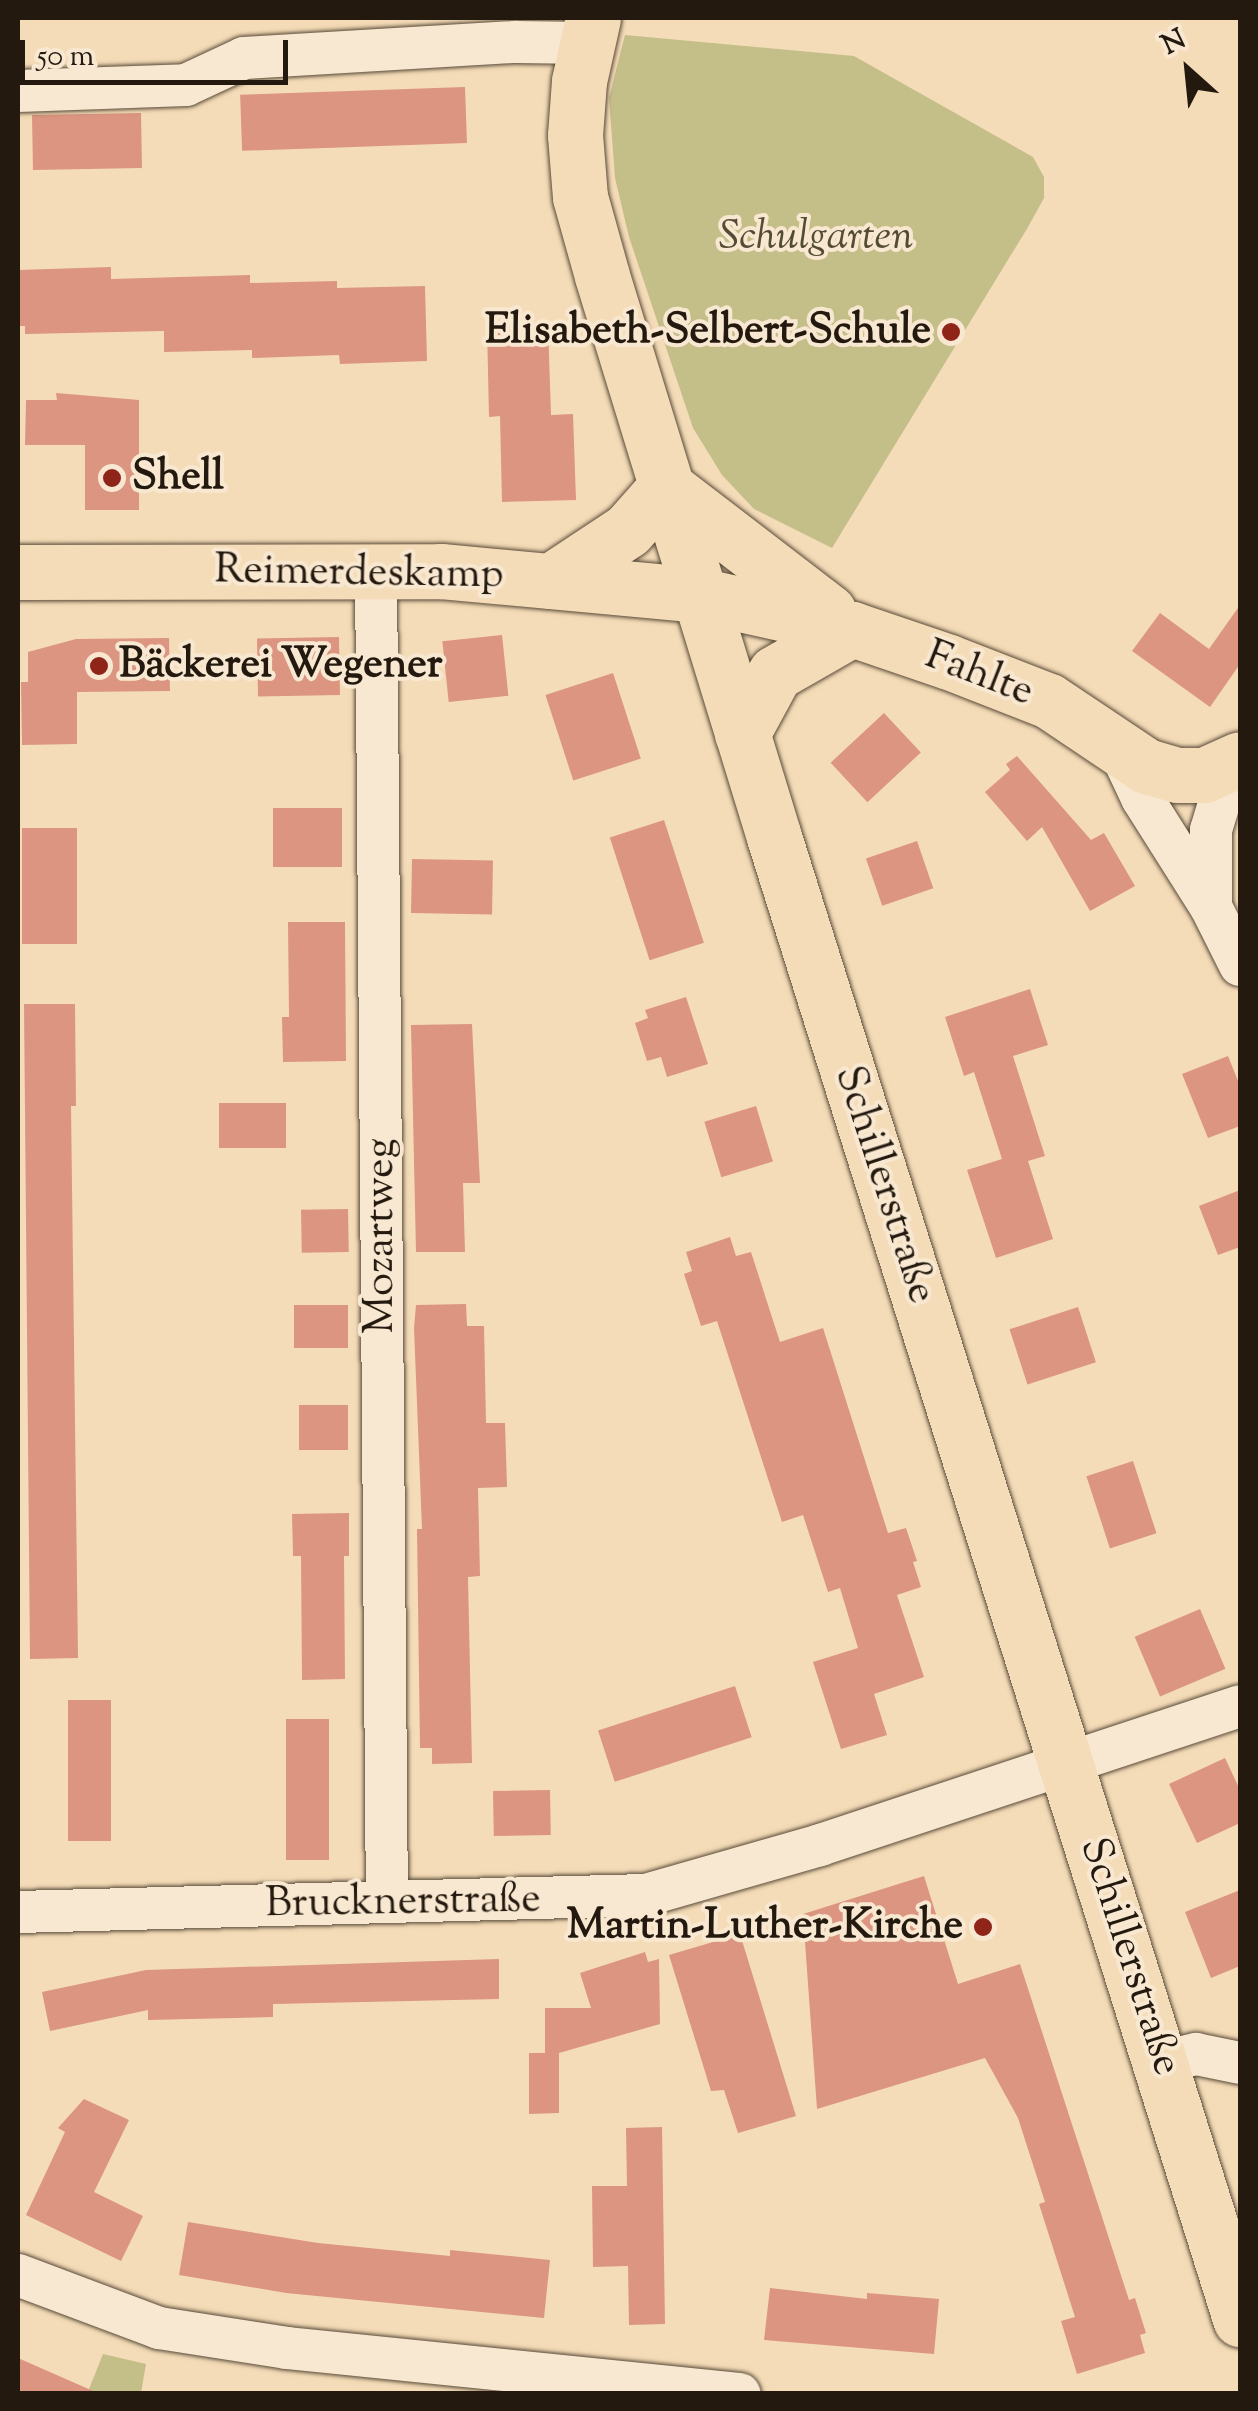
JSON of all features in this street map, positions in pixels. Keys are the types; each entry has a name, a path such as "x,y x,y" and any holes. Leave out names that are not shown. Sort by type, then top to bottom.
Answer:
{"main road":[{"name":"Schillerstraße","path":"590,30 575,135 580,197 742,734 1163,2062 1240,2319"},
{"path":"551,581 628,530 666,487 852,629 775,673 742,734"},
{"name":"Reimerdeskamp","path":"18,572 376,570 699,595"},
{"name":"Fahlte","path":"699,595 852,629 1048,701 1120,751 1146,766 1177,776 1204,775 1235,763"}],"street":[{"path":"18,91 186,85 244,58 512,30 590,30"},
{"name":"Mozartweg","path":"376,570 387,1902"},
{"path":"1120,751 1142,798 1211,906 1240,965"},
{"path":"1211,906 1210,830 1235,763"},
{"name":"Brucknerstraße","path":"18,1912 646,1895 820,1846 1240,1706"},
{"path":"1163,2062 1196,2054 1240,2063"},
{"path":"18,2275 160,2328 569,2386 740,2394"}],"green space":[{"name":"Schulgarten","path":"625,35 854,56 1033,157 1044,177 1044,198 1028,227 832,548 754,509 722,475 693,428 629,237 615,178 609,98"},
{"path":"103,2354 146,2364 141,2393 87,2394"}],"building":[{"path":"465,87 467,143 242,151 240,95"},
{"path":"141,113 142,168 33,170 32,115"},
{"path":"111,267 111,279 250,275 250,283 337,281 337,288 425,286 427,361 340,364 339,355 252,358 252,350 164,352 164,331 25,334 25,326 18,326 18,270"},
{"path":"548,325 551,415 573,414 576,500 502,502 500,416 489,417 487,327"},
{"name":"Shell","path":"56,393 139,400 139,510 85,510 85,445 25,445 26,400 57,400"},
{"path":"1240,605 1240,664 1210,707 1132,651 1160,613 1209,649"},
{"path":"502,635 508,696 449,702 442,641"},
{"path":"339,637 340,695 258,696 257,638"},
{"name":"Bäckerei Wegener","path":"169,638 170,691 77,692 77,744 22,745 21,682 28,682 28,652 76,639"},
{"path":"613,673 641,759 573,781 545,695"},
{"path":"884,713 921,752 867,802 831,763"},
{"path":"1017,756 1091,840 1104,833 1135,886 1090,911 1042,827 1027,841 985,792 1010,770 1006,764"},
{"path":"273,808 342,808 342,867 273,867"},
{"path":"664,820 704,943 650,960 610,838"},
{"path":"22,828 77,828 77,944 22,944"},
{"path":"917,841 933,888 882,906 866,859"},
{"path":"412,859 493,860 492,914 411,913"},
{"path":"288,922 345,922 346,1061 283,1062 282,1017 289,1017"},
{"path":"1030,989 1048,1045 1013,1056 1045,1156 1028,1161 1053,1239 996,1258 967,1170 1002,1159 974,1072 964,1076 945,1017"},
{"path":"686,997 708,1064 667,1077 661,1057 647,1061 635,1023 648,1018 645,1010"},
{"path":"24,1004 75,1004 76,1106 71,1106 78,1658 30,1659"},
{"path":"472,1024 480,1183 463,1183 465,1252 416,1252 411,1025"},
{"path":"1228,1056 1240,1086 1240,1126 1208,1138 1182,1074"},
{"path":"219,1103 286,1103 286,1148 219,1148"},
{"path":"756,1106 773,1161 721,1177 704,1122"},
{"path":"1240,1190 1240,1247 1218,1255 1199,1206"},
{"path":"348,1209 349,1252 302,1253 301,1210"},
{"path":"730,1237 736,1256 751,1252 780,1342 823,1328 888,1533 906,1528 917,1561 913,1562 921,1587 897,1595 924,1677 874,1694 887,1735 841,1749 813,1662 858,1648 840,1588 828,1592 803,1515 782,1522 717,1321 701,1326 684,1274 692,1271 686,1252"},
{"path":"466,1304 467,1326 484,1326 486,1423 505,1423 507,1487 478,1488 480,1576 468,1577 472,1763 432,1764 432,1748 420,1748 417,1529 422,1529 414,1328 416,1305"},
{"path":"294,1305 348,1305 348,1348 294,1348"},
{"path":"1078,1307 1096,1362 1027,1384 1010,1329"},
{"path":"299,1405 348,1405 348,1450 299,1450"},
{"path":"1133,1461 1156,1533 1110,1548 1086,1476"},
{"path":"349,1513 349,1556 344,1556 345,1679 302,1680 301,1556 293,1556 292,1514"},
{"path":"1200,1609 1225,1669 1160,1697 1135,1637"},
{"path":"735,1686 752,1737 615,1782 598,1730"},
{"path":"68,1700 111,1700 111,1841 68,1841"},
{"path":"286,1719 329,1719 329,1860 286,1860"},
{"path":"1225,1758 1240,1790 1240,1823 1197,1843 1169,1784"},
{"path":"550,1790 551,1835 494,1836 493,1791"},
{"path":"924,1876 958,1984 1020,1964 1129,2300 1135,2298 1146,2333 1140,2335 1145,2353 1077,2374 1061,2321 1075,2317 1039,2204 1045,2202 1018,2118 985,2058 817,2109 803,1914"},
{"path":"1240,1890 1240,1966 1211,1978 1185,1912"},
{"path":"740,1934 796,2116 738,2133 724,2090 711,2091 669,1955"},
{"path":"645,1952 648,1962 659,1959 660,2024 559,2053 559,2113 529,2114 529,2053 545,2053 545,2008 591,2008 580,1973"},
{"path":"499,1959 499,1999 273,2004 273,2017 148,2020 148,2010 50,2031 42,1992 146,1970"},
{"path":"84,2099 129,2120 94,2192 143,2216 121,2261 26,2215 65,2132 58,2128"},
{"path":"662,2127 665,2324 629,2325 628,2266 593,2267 592,2186 627,2186 626,2128"},
{"path":"188,2222 318,2243 450,2256 450,2250 550,2260 544,2318 286,2293 179,2275"},
{"path":"770,2288 867,2299 867,2293 939,2299 934,2354 764,2340"},
{"path":"18,2358 100,2394 18,2394"}],"place":[{"name":"Elisabeth-Selbert-Schule","path":"951,332"},
{"name":"Shell","path":"112,478"},
{"name":"Bäckerei Wegener","path":"99,666"},
{"name":"Martin-Luther-Kirche","path":"983,1927"}]}
